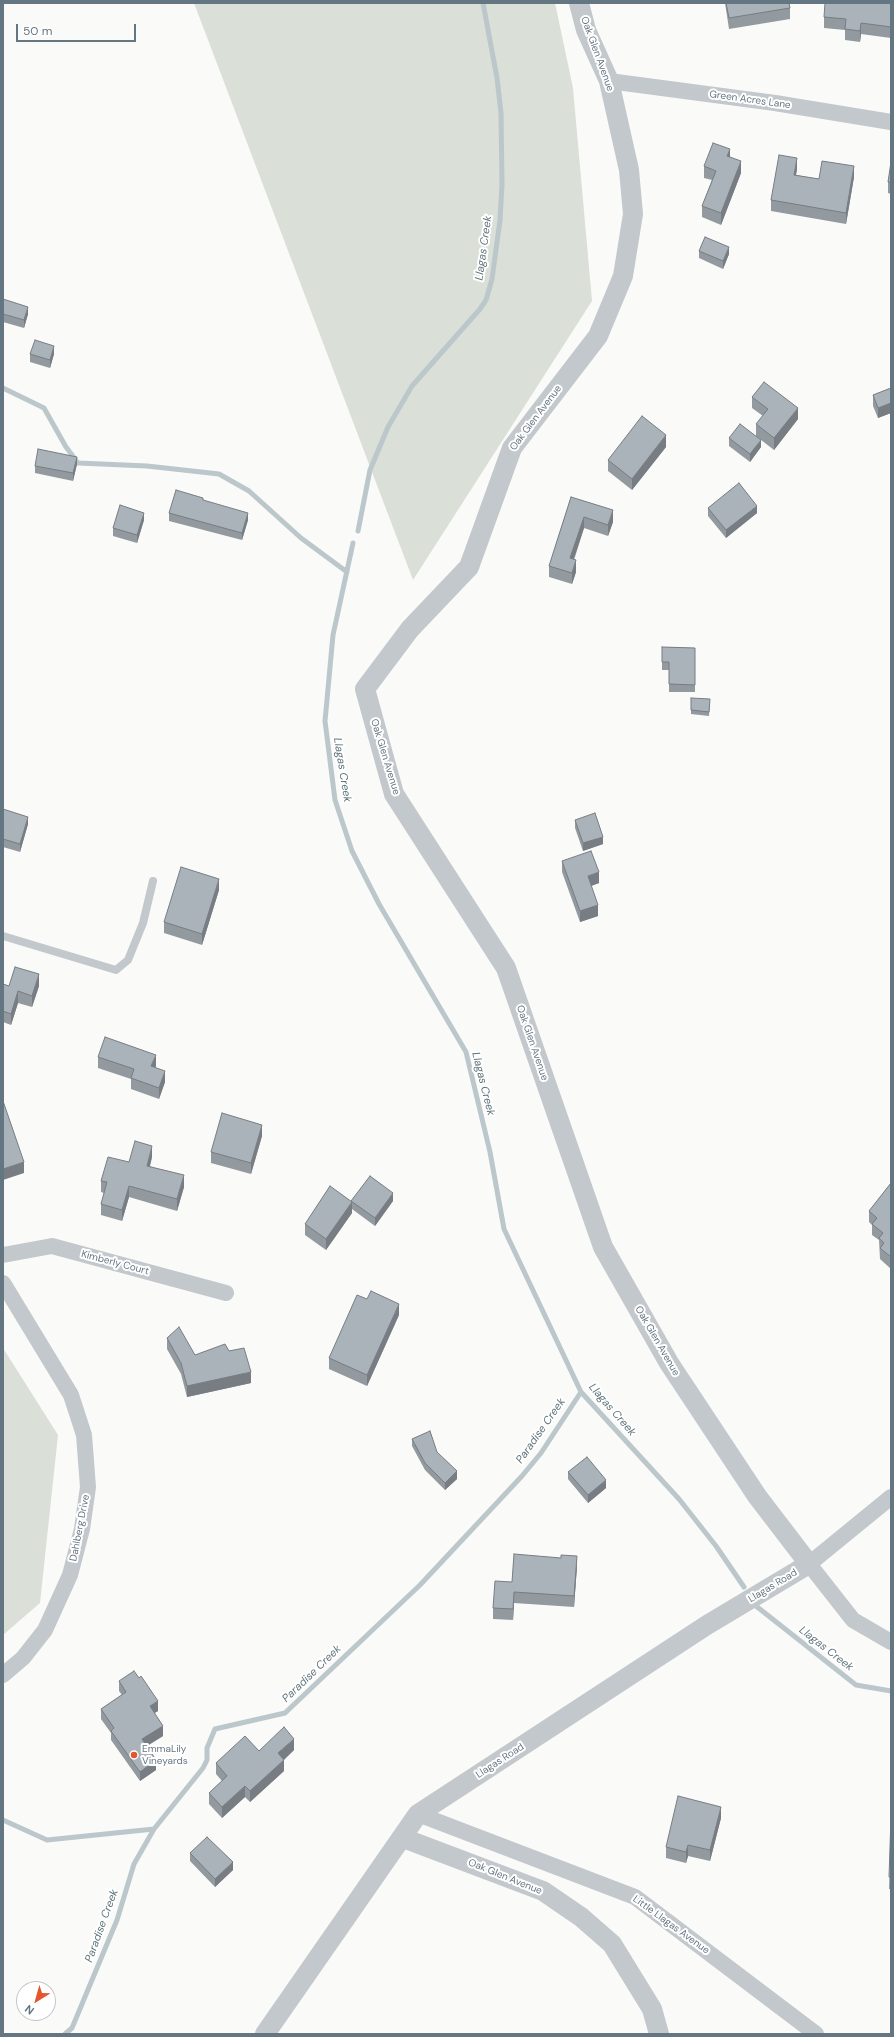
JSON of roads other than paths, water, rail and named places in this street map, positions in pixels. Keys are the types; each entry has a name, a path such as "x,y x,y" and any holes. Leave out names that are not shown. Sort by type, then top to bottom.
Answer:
{"street":[{"name":"Oak Glen Avenue","path":"579,3 586,30 609,81 629,170 633,214 623,276 598,336 512,448 469,567 410,629 365,689 394,794 506,968 603,1247 669,1363 757,1496 809,1564"},
{"name":"Green Acres Lane","path":"609,81 776,103 891,122"},
{"name":"Kimberly Court","path":"3,1255 52,1246 226,1293"},
{"name":"Dahlberg Drive","path":"3,1283 71,1395 84,1435 88,1487 82,1529 70,1575 45,1630 23,1658 3,1675"},
{"path":"891,1497 809,1564 853,1620 891,1642"},
{"name":"Llagas Road","path":"265,2034 404,1838 418,1814 707,1625 809,1564"},
{"name":"Little Llagas Avenue","path":"418,1814 635,1897 816,2034"},
{"name":"Oak Glen Avenue","path":"404,1838 543,1891 581,1917 612,1944 652,2009 658,2034"}],"lane":[{"path":"3,936 116,970 128,960 141,929 153,880"}],"waterway":[{"name":"Llagas Creek","path":"358,531 370,470 388,427 412,386 480,309 486,300 492,279 500,220 502,184 501,113 497,78 483,3"},
{"path":"3,388 44,408 66,447 78,463 147,466 219,474 249,491 301,538 347,572"},
{"name":"Llagas Creek","path":"353,543 333,635 325,721 335,800 352,851 379,904 466,1052 490,1152 504,1229 581,1392 679,1499 716,1546 744,1587"},
{"name":"Paradise Creek","path":"65,2034 72,2028 117,1920 134,1864 154,1829 203,1768 207,1760 207,1748 215,1729 285,1713 420,1585 522,1476 541,1453 581,1392"},
{"name":"Llagas Creek","path":"756,1606 856,1685 891,1691"},
{"path":"3,1820 47,1840 154,1829"}],"place":[{"name":"EmmaLily Vineyards","path":"134,1755"}]}
